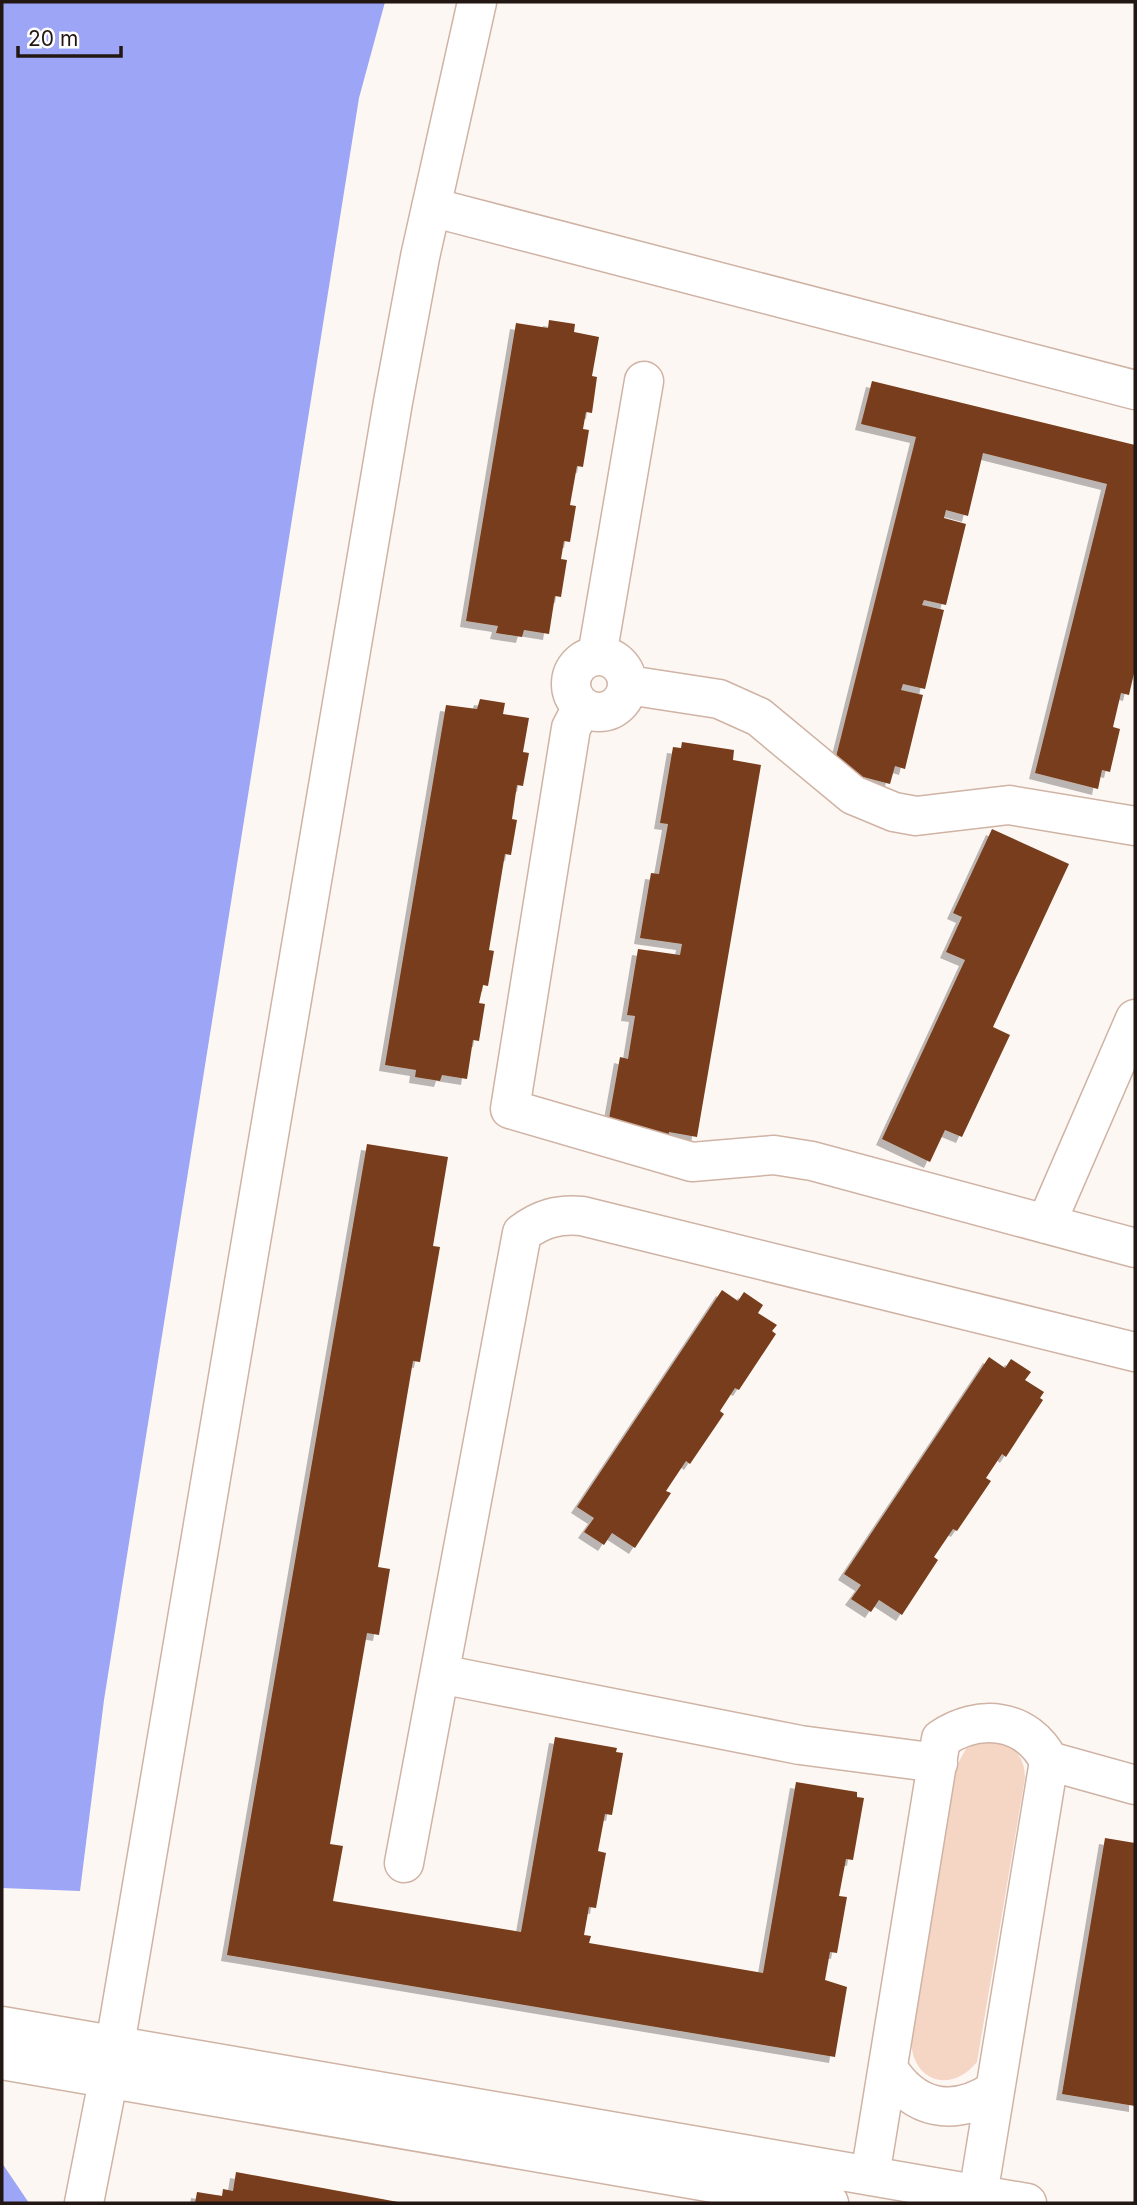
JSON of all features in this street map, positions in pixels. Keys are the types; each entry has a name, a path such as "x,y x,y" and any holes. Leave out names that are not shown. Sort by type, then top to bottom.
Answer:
{"street":[{"path":"84,2203 112,2061 393,402 431,207 477,2"},
{"path":"431,207 1135,390"},
{"path":"597,656 645,380"},
{"path":"597,656 611,657 619,663 626,673 628,685 617,706 606,712 583,707 574,698 571,678 582,661 597,656"},
{"path":"628,685 719,699 759,717 853,795 894,812 916,816 1009,805 1135,826"},
{"path":"583,707 571,728 510,1109 692,1162 774,1155 812,1161 1135,1248"},
{"path":"1046,1224 1135,1019"},
{"path":"404,1863 522,1233 550,1217 582,1216 1135,1352"},
{"path":"440,1674 800,1745 938,1763"},
{"path":"870,2176 941,1739 971,1724 1003,1723 1031,1737 1049,1761 1135,1785"},
{"path":"978,2195 1049,1761"},
{"path":"2,2026 112,2061 829,2203"},
{"path":"2,2060 112,2061 870,2176 1027,2203"},
{"path":"888,2068 909,2095 943,2107 980,2101 995,2090"}],"shaded area":[{"path":"989,1739 1015,1751 1022,1762 1025,1778 977,2062 956,2078 935,2079 925,2074 918,2066 911,2040 956,1767 967,1747"}],"water":[{"path":"2,2 385,2 359,98 104,1700 80,1891 2,1888"},
{"path":"2,2163 29,2203 2,2203"}],"building":[{"path":"549,320 575,324 574,332 599,337 592,376 597,377 592,413 586,412 583,429 589,430 583,467 577,466 570,505 576,506 570,542 564,541 561,559 567,560 561,597 555,596 549,634 524,630 522,637 496,633 498,626 466,621 516,323 548,328"},
{"path":"872,381 1135,445 1135,669 1129,695 1121,693 1113,727 1120,729 1110,772 1102,770 1098,789 1035,773 1107,484 983,453 968,516 946,510 944,518 966,524 946,605 924,600 922,605 944,610 925,689 903,684 901,690 923,695 905,769 895,766 890,784 833,769 916,437 861,424"},
{"path":"480,699 505,703 503,714 529,718 523,752 529,753 523,786 517,785 512,819 517,820 511,855 505,854 489,950 494,951 488,986 483,985 479,1003 485,1004 479,1041 473,1040 467,1079 442,1075 440,1081 415,1077 416,1070 385,1065 446,705 477,709"},
{"path":"682,742 734,750 733,760 761,765 697,1137 669,1132 667,1145 606,1135 620,1057 628,1059 635,1016 627,1015 638,949 680,955 682,944 640,938 651,873 659,874 668,824 660,823 673,747 681,748"},
{"path":"992,829 1069,864 993,1027 1010,1035 962,1137 945,1130 930,1162 882,1139 965,960 946,952 962,917 953,913"},
{"path":"367,1144 448,1157 433,1246 440,1247 420,1362 413,1361 378,1567 390,1569 379,1635 367,1633 330,1844 343,1846 333,1901 521,1932 555,1737 617,1748 616,1752 623,1753 612,1815 605,1814 598,1851 606,1853 596,1908 589,1907 584,1935 591,1936 589,1943 763,1973 796,1782 857,1792 857,1797 864,1798 853,1860 846,1859 839,1896 847,1897 837,1953 830,1952 825,1980 847,1987 835,2057 227,1955"},
{"path":"722,1290 738,1301 744,1292 763,1305 758,1313 777,1325 772,1331 776,1334 739,1390 735,1388 720,1411 724,1414 690,1464 686,1461 666,1491 671,1493 635,1548 612,1533 604,1545 584,1532 594,1518 577,1507"},
{"path":"989,1357 1005,1368 1011,1359 1031,1372 1025,1380 1044,1392 1040,1398 1043,1400 1006,1457 1002,1454 986,1478 991,1481 957,1531 953,1529 934,1557 938,1560 902,1615 879,1600 871,1612 851,1599 861,1585 844,1574"},
{"path":"1105,1838 1135,1843 1135,2106 1062,2094"},
{"path":"236,2172 398,2203 195,2203 197,2192 222,2196 223,2189 233,2191"}]}
